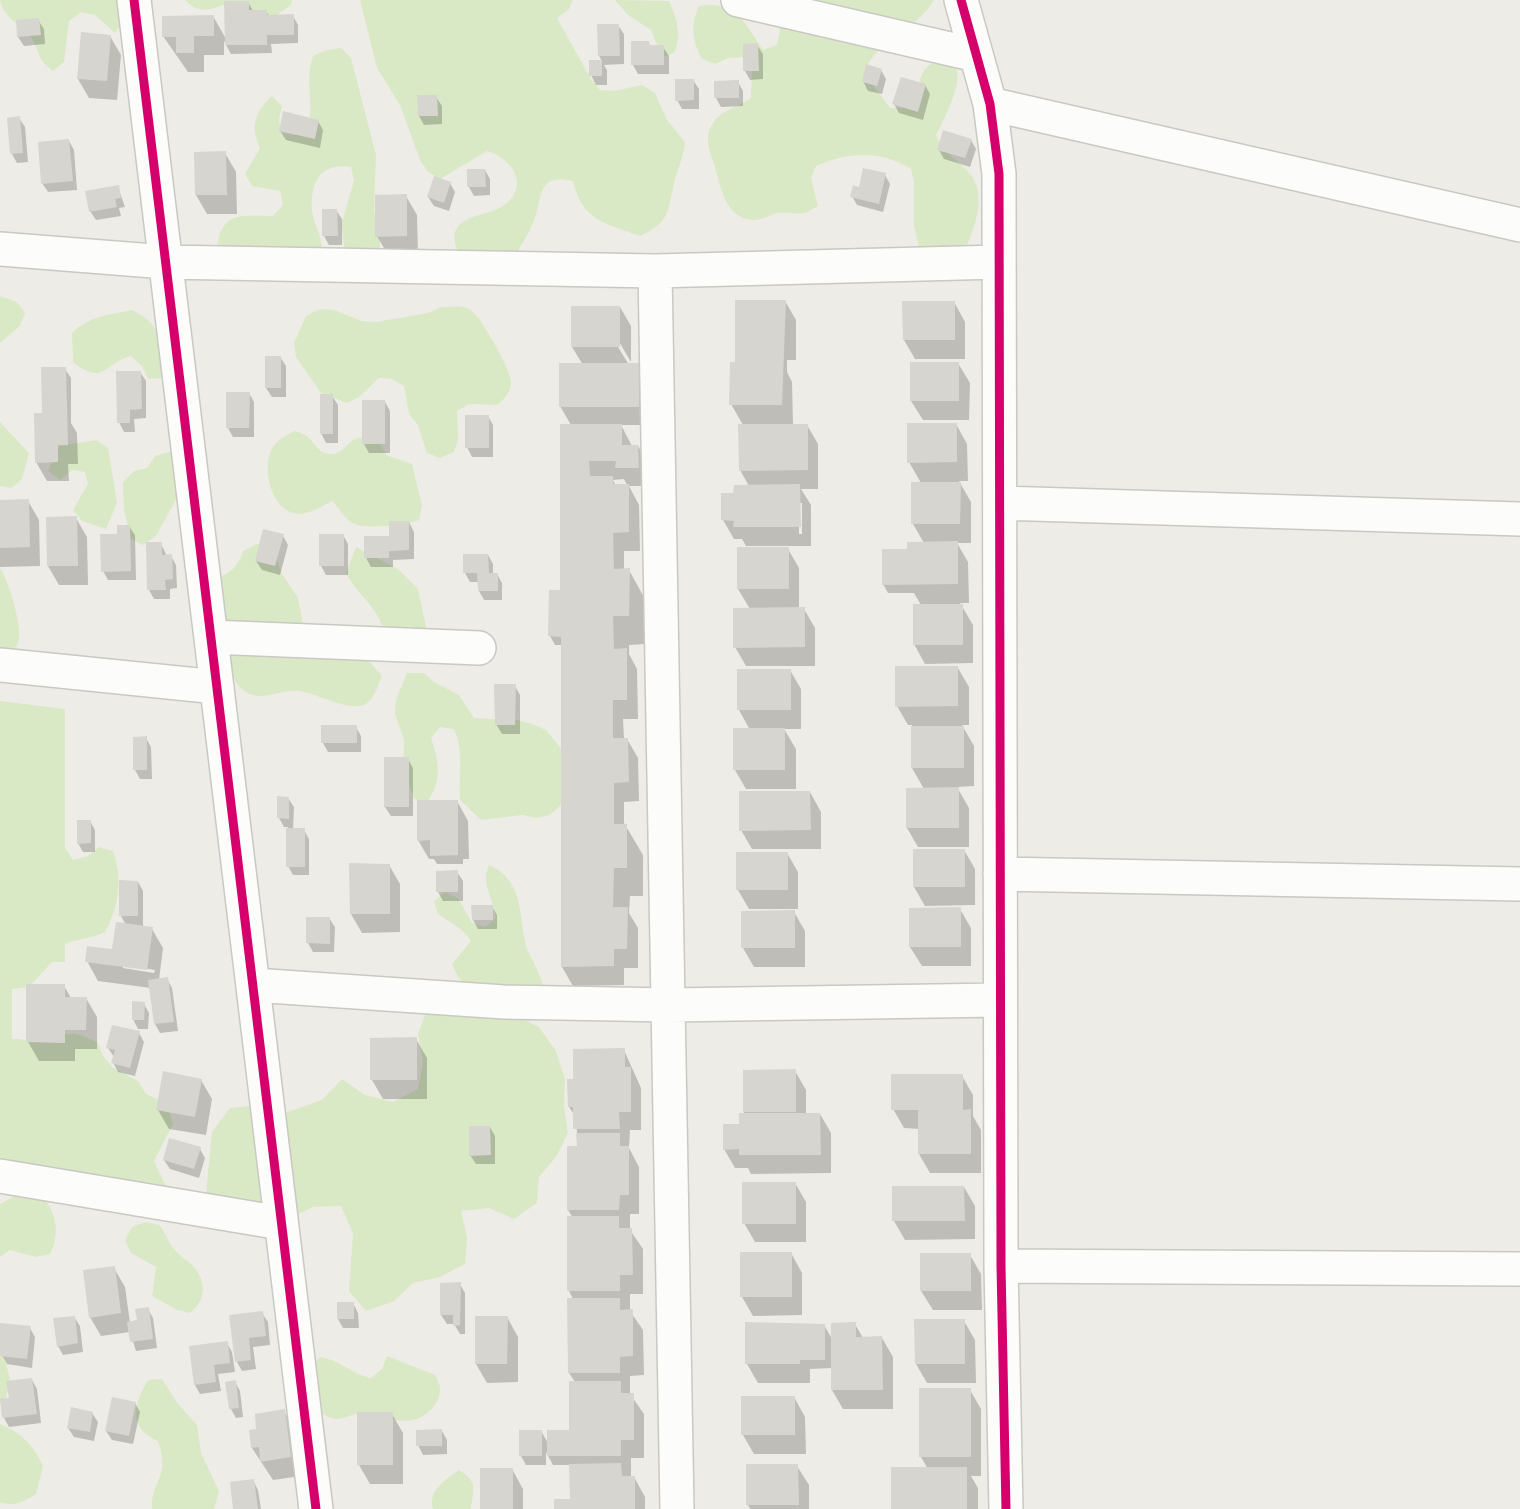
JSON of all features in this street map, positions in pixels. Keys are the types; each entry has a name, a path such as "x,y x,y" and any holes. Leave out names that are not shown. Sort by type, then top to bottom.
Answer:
{"street":[{"path":"134,0 316,1509"},
{"path":"738,0 976,56"},
{"path":"961,0 990,104 999,174 1001,1266 1006,1509"},
{"path":"990,104 1520,225"},
{"path":"0,249 166,262 655,272 999,262"},
{"path":"655,272 677,1509"},
{"path":"1000,503 1520,519"},
{"path":"211,638 479,648"},
{"path":"0,664 217,687"},
{"path":"1000,873 1520,884"},
{"path":"253,985 504,1002 669,1005 1000,1000"},
{"path":"0,1176 281,1223"},
{"path":"1001,1266 1520,1269"}],"green space":[{"path":"0,0 122,0 123,21 115,33 95,15 81,12 69,21 64,62 53,71 40,58 30,36 4,11"},
{"path":"185,0 292,0 291,5 267,22 231,2 212,9 201,10"},
{"path":"360,0 573,0 569,9 557,18 591,79 600,90 614,91 642,85 655,93 667,120 685,142 666,216 657,226 640,236 616,228 589,213 582,205 573,181 553,180 543,188 532,225 513,259 462,259 455,244 455,232 468,219 507,203 517,187 514,171 503,159 487,151 440,179 428,172 420,160 400,105 377,68"},
{"path":"615,0 669,1 678,27 678,40 674,53 662,57 651,30 628,15"},
{"path":"773,0 934,0 918,19 878,51 864,73 890,108 904,108 916,92 928,66 948,58 956,68 957,85 936,135 948,153 969,172 977,186 979,204 966,248 921,254 914,226 914,182 911,169 876,156 840,158 816,166 811,178 818,206 806,212 779,213 752,220 743,218 730,207 722,192 710,150 708,134 716,119 751,98 752,67 742,57 728,58 715,64 702,59 694,39 694,20 699,6 712,5 731,10 745,23 763,50 777,45 780,31"},
{"path":"341,48 351,58 376,155 374,211 380,240 380,254 345,253 341,225 354,181 351,167 341,166 325,171 313,190 312,209 322,244 321,259 228,254 218,244 224,225 237,217 273,216 283,205 280,191 252,186 245,174 260,148 255,133 258,114 272,96 282,106 279,120 281,133 295,135 308,130 310,120 309,75 313,56 327,50"},
{"path":"0,296 17,302 25,313 20,326 0,343"},
{"path":"441,307 463,307 474,313 506,366 511,386 505,398 497,405 469,404 457,411 458,439 454,452 440,458 427,453 418,425 409,414 404,386 392,379 379,378 359,397 347,403 321,393 296,357 294,343 306,316 320,309 334,310 362,321 376,322 428,313"},
{"path":"131,310 148,320 157,332 167,365 161,378 148,379 142,366 131,356 98,373 91,373 73,362 72,333 92,320"},
{"path":"0,422 29,453 22,479 11,488 0,486"},
{"path":"295,431 307,436 319,450 329,454 341,451 360,438 379,441 386,455 412,464 422,506 419,520 385,526 358,525 347,519 332,501 306,513 295,513 285,509 272,492 269,480 269,457 277,442"},
{"path":"97,440 108,448 117,503 106,529 82,521 73,510 88,484 85,472 72,470 60,480 48,471 59,446"},
{"path":"176,450 183,487 156,536 143,545 131,539 124,510 123,482 134,471 147,468 155,456"},
{"path":"257,544 269,549 277,560 282,574 298,598 303,626 364,655 382,676 374,695 366,704 352,706 299,691 257,696 244,691 237,684 229,668 212,580 232,570 243,551"},
{"path":"356,547 398,569 418,589 427,631 384,632 377,615 346,573"},
{"path":"0,568 14,603 19,639 9,657 0,666"},
{"path":"407,673 424,673 434,682 459,695 474,718 518,720 546,730 564,752 566,793 560,806 550,815 536,818 523,815 481,820 460,800 460,755 454,729 440,727 431,738 438,764 435,788 426,804 414,798 403,769 404,740 395,714 396,700"},
{"path":"0,701 65,709 65,848 73,860 88,856 99,847 113,851 119,882 114,912 105,932 65,944 65,962 52,962 29,987 12,989 12,1039 41,1039 64,1034 87,1037 98,1043 103,1056 112,1067 138,1081 146,1094 159,1100 169,1111 173,1124 154,1161 166,1186 167,1199 104,1176 0,1163"},
{"path":"489,865 510,881 515,892 528,951 544,990 469,988 458,977 452,964 471,941 462,930 438,914 434,901 445,892 458,898 472,923 485,927 496,918 486,879"},
{"path":"428,1007 513,1014 539,1027 556,1051 565,1079 564,1106 568,1133 556,1157 539,1177 537,1203 514,1219 489,1208 461,1211 467,1237 465,1264 440,1277 413,1283 394,1301 366,1311 349,1291 353,1233 341,1206 313,1207 288,1219 265,1235 237,1233 213,1221 206,1193 212,1132 230,1108 259,1105 285,1113 322,1100 342,1079 365,1095 393,1102 418,1089 423,1061 418,1034"},
{"path":"23,1192 38,1192 53,1213 56,1229 53,1246 50,1254 36,1257 10,1250 0,1257 0,1204"},
{"path":"146,1222 159,1225 174,1249 199,1274 203,1292 199,1303 190,1313 177,1310 152,1296 156,1267 131,1253 125,1240 132,1227"},
{"path":"0,1344 10,1378 5,1404 0,1405"},
{"path":"387,1356 435,1375 440,1385 439,1395 434,1406 424,1415 406,1421 369,1413 337,1419 313,1407 309,1368 320,1357 371,1378 382,1369"},
{"path":"162,1379 178,1404 197,1425 201,1453 219,1491 214,1509 152,1509 152,1500 161,1472 161,1454 158,1441 142,1430 136,1415 139,1398 148,1380"},
{"path":"0,1424 26,1440 43,1466 36,1494 19,1503 0,1502"},
{"path":"459,1470 470,1479 473,1486 471,1509 433,1509 435,1491"}],"building":[{"path":"224,1 249,1 249,10 267,10 267,15 294,14 294,35 267,35 267,45 225,45"},
{"path":"214,15 214,36 194,36 194,53 176,53 176,37 162,37 162,16"},
{"path":"39,18 41,35 17,37 16,20"},
{"path":"597,24 619,24 620,56 598,56"},
{"path":"81,32 111,35 107,81 77,79"},
{"path":"631,41 649,41 650,45 664,45 664,65 631,65"},
{"path":"758,43 759,71 743,71 743,44"},
{"path":"589,60 602,60 602,76 589,76"},
{"path":"866,64 882,69 877,86 862,82"},
{"path":"901,77 926,84 918,112 892,104"},
{"path":"675,79 694,79 694,100 675,101"},
{"path":"739,80 739,98 714,98 714,81"},
{"path":"417,95 437,95 438,116 418,116"},
{"path":"283,111 319,120 315,139 279,131"},
{"path":"20,116 23,153 10,154 7,118"},
{"path":"943,130 972,139 965,158 937,150"},
{"path":"69,139 73,181 41,184 38,142"},
{"path":"226,151 227,195 195,195 194,152"},
{"path":"863,168 886,173 879,204 850,197 853,185 859,187"},
{"path":"467,169 485,169 486,187 467,187"},
{"path":"434,176 451,182 444,203 427,197"},
{"path":"119,185 121,198 115,199 117,207 89,212 85,191"},
{"path":"407,194 407,236 375,237 375,195"},
{"path":"322,209 337,209 338,236 322,236"},
{"path":"735,300 786,300 782,405 729,405 730,362 735,362"},
{"path":"902,301 955,301 955,340 903,340"},
{"path":"571,306 620,306 620,347 571,347"},
{"path":"265,356 281,356 281,388 265,388"},
{"path":"910,362 959,362 959,401 910,401"},
{"path":"559,363 639,363 639,407 559,407"},
{"path":"41,367 66,367 68,445 58,445 58,462 35,463 34,413 42,413"},
{"path":"116,371 141,371 142,409 130,410 130,423 117,423"},
{"path":"226,392 250,392 249,428 226,428"},
{"path":"320,394 333,394 333,434 320,434"},
{"path":"362,400 385,400 385,444 362,444"},
{"path":"465,415 489,415 489,448 465,448"},
{"path":"907,423 957,423 957,462 907,463"},
{"path":"560,424 622,424 622,445 638,445 639,468 615,468 616,461 589,461 590,476 613,476 613,484 629,484 629,532 613,533 614,569 630,568 629,616 613,616 614,649 627,648 627,700 613,700 613,738 628,738 629,782 614,783 614,824 627,824 627,868 614,868 613,907 628,907 627,949 614,949 614,966 561,967 561,637 548,636 549,590 560,590"},
{"path":"738,424 808,424 808,470 739,471"},
{"path":"911,482 961,482 960,524 911,524"},
{"path":"800,484 801,527 733,527 734,521 721,520 721,493 733,493 734,485"},
{"path":"29,499 30,547 0,548 0,500"},
{"path":"77,516 78,566 47,566 46,517"},
{"path":"389,521 409,521 409,550 389,551 389,558 364,558 364,536 389,536"},
{"path":"117,525 130,525 131,571 101,572 100,534 117,534"},
{"path":"263,529 284,534 275,566 255,561"},
{"path":"319,534 344,534 344,566 319,566"},
{"path":"958,541 958,584 882,585 882,549 907,549 907,542"},
{"path":"146,542 162,542 162,555 172,554 173,579 165,580 166,590 147,590"},
{"path":"737,547 789,547 789,589 737,589"},
{"path":"463,554 488,554 489,573 498,573 498,591 478,591 477,573 463,573"},
{"path":"913,604 963,604 963,645 913,645"},
{"path":"805,607 805,647 733,648 733,608"},
{"path":"895,666 958,666 958,706 895,707"},
{"path":"737,669 791,669 791,710 737,710"},
{"path":"494,684 516,684 515,725 495,725"},
{"path":"321,725 357,725 357,743 321,743"},
{"path":"911,726 964,726 964,768 911,768"},
{"path":"733,728 785,728 785,770 733,770"},
{"path":"147,736 147,770 133,770 133,737"},
{"path":"384,757 409,757 409,807 384,807"},
{"path":"959,787 959,828 906,828 906,788"},
{"path":"739,791 810,791 811,830 739,831"},
{"path":"277,796 289,797 289,819 277,818"},
{"path":"417,800 458,800 458,855 430,856 430,840 417,841"},
{"path":"77,820 91,820 91,843 77,844"},
{"path":"286,828 305,828 305,867 286,867"},
{"path":"913,849 965,849 965,887 913,887"},
{"path":"736,852 788,852 788,890 736,890"},
{"path":"349,863 390,864 390,914 350,914"},
{"path":"458,870 458,892 436,892 436,871"},
{"path":"119,880 138,881 138,916 119,916"},
{"path":"471,905 493,905 493,920 472,920"},
{"path":"961,907 961,947 909,947 909,908"},
{"path":"795,910 795,948 741,948 741,911"},
{"path":"306,917 330,917 330,944 306,943"},
{"path":"116,922 153,927 147,970 85,962 87,946 112,949"},
{"path":"168,977 174,1022 154,1024 148,980"},
{"path":"26,984 65,984 65,997 87,997 86,1030 65,1030 65,1043 26,1042"},
{"path":"132,1001 145,1002 144,1020 132,1020"},
{"path":"112,1025 140,1031 130,1068 111,1063 115,1050 106,1048"},
{"path":"417,1037 417,1080 370,1080 370,1038"},
{"path":"625,1048 625,1067 631,1067 631,1112 619,1112 620,1129 573,1129 573,1107 568,1107 567,1079 573,1079 573,1049"},
{"path":"796,1069 796,1112 743,1112 743,1070"},
{"path":"163,1071 202,1079 195,1117 156,1110"},
{"path":"891,1074 963,1074 963,1110 971,1109 971,1154 918,1154 918,1110 891,1110"},
{"path":"739,1113 820,1113 821,1155 739,1155 739,1149 723,1150 723,1124 739,1124"},
{"path":"469,1126 490,1126 491,1155 469,1156"},
{"path":"576,1133 620,1133 620,1146 629,1146 629,1195 620,1195 619,1210 567,1210 567,1146 577,1146"},
{"path":"169,1138 201,1147 194,1169 163,1160"},
{"path":"742,1182 796,1182 796,1224 742,1224"},
{"path":"892,1186 964,1186 965,1221 892,1221"},
{"path":"567,1216 619,1216 619,1228 632,1228 633,1275 620,1275 620,1291 567,1291"},
{"path":"740,1252 792,1252 792,1297 740,1297"},
{"path":"920,1253 971,1253 971,1291 920,1291"},
{"path":"115,1266 121,1313 89,1318 83,1270"},
{"path":"461,1282 460,1325 453,1326 453,1315 440,1315 440,1283"},
{"path":"567,1298 620,1298 620,1310 633,1309 633,1356 620,1357 620,1373 568,1373"},
{"path":"337,1302 354,1302 354,1319 337,1319"},
{"path":"149,1307 153,1339 130,1342 127,1322 137,1320 135,1309"},
{"path":"263,1311 266,1336 249,1338 251,1360 235,1362 229,1315"},
{"path":"75,1316 78,1343 57,1347 53,1318"},
{"path":"475,1316 508,1316 507,1364 475,1364"},
{"path":"914,1319 965,1319 965,1364 915,1364"},
{"path":"745,1322 825,1324 825,1360 800,1360 800,1364 745,1364"},
{"path":"856,1322 856,1337 882,1336 883,1390 831,1390 831,1323"},
{"path":"0,1323 31,1326 27,1359 0,1356"},
{"path":"228,1341 230,1363 214,1365 216,1382 194,1385 189,1346"},
{"path":"32,1378 37,1414 2,1418 0,1399 9,1398 6,1381"},
{"path":"236,1380 239,1408 229,1409 225,1382"},
{"path":"569,1381 621,1381 621,1393 634,1393 634,1440 621,1440 621,1456 547,1456 547,1430 569,1430"},
{"path":"919,1388 971,1388 971,1457 919,1457"},
{"path":"741,1396 795,1396 795,1435 741,1435"},
{"path":"112,1397 136,1402 129,1436 105,1431"},
{"path":"71,1407 93,1412 90,1432 67,1428"},
{"path":"285,1409 291,1457 260,1462 259,1447 251,1448 249,1430 256,1429 255,1414"},
{"path":"357,1412 393,1412 393,1465 357,1465"},
{"path":"442,1429 442,1446 416,1446 416,1430"},
{"path":"519,1430 542,1430 542,1456 519,1456"},
{"path":"621,1463 622,1476 635,1476 635,1509 554,1509 554,1499 570,1499 569,1464"},
{"path":"746,1464 798,1464 799,1505 746,1505"},
{"path":"891,1467 967,1467 967,1509 891,1509"},
{"path":"480,1468 513,1468 513,1509 480,1509"},
{"path":"254,1479 258,1509 233,1509 230,1482"}],"cycle path":[{"path":"134,0 316,1509"},
{"path":"961,0 990,104 999,174 1001,1266 1006,1509"}]}
